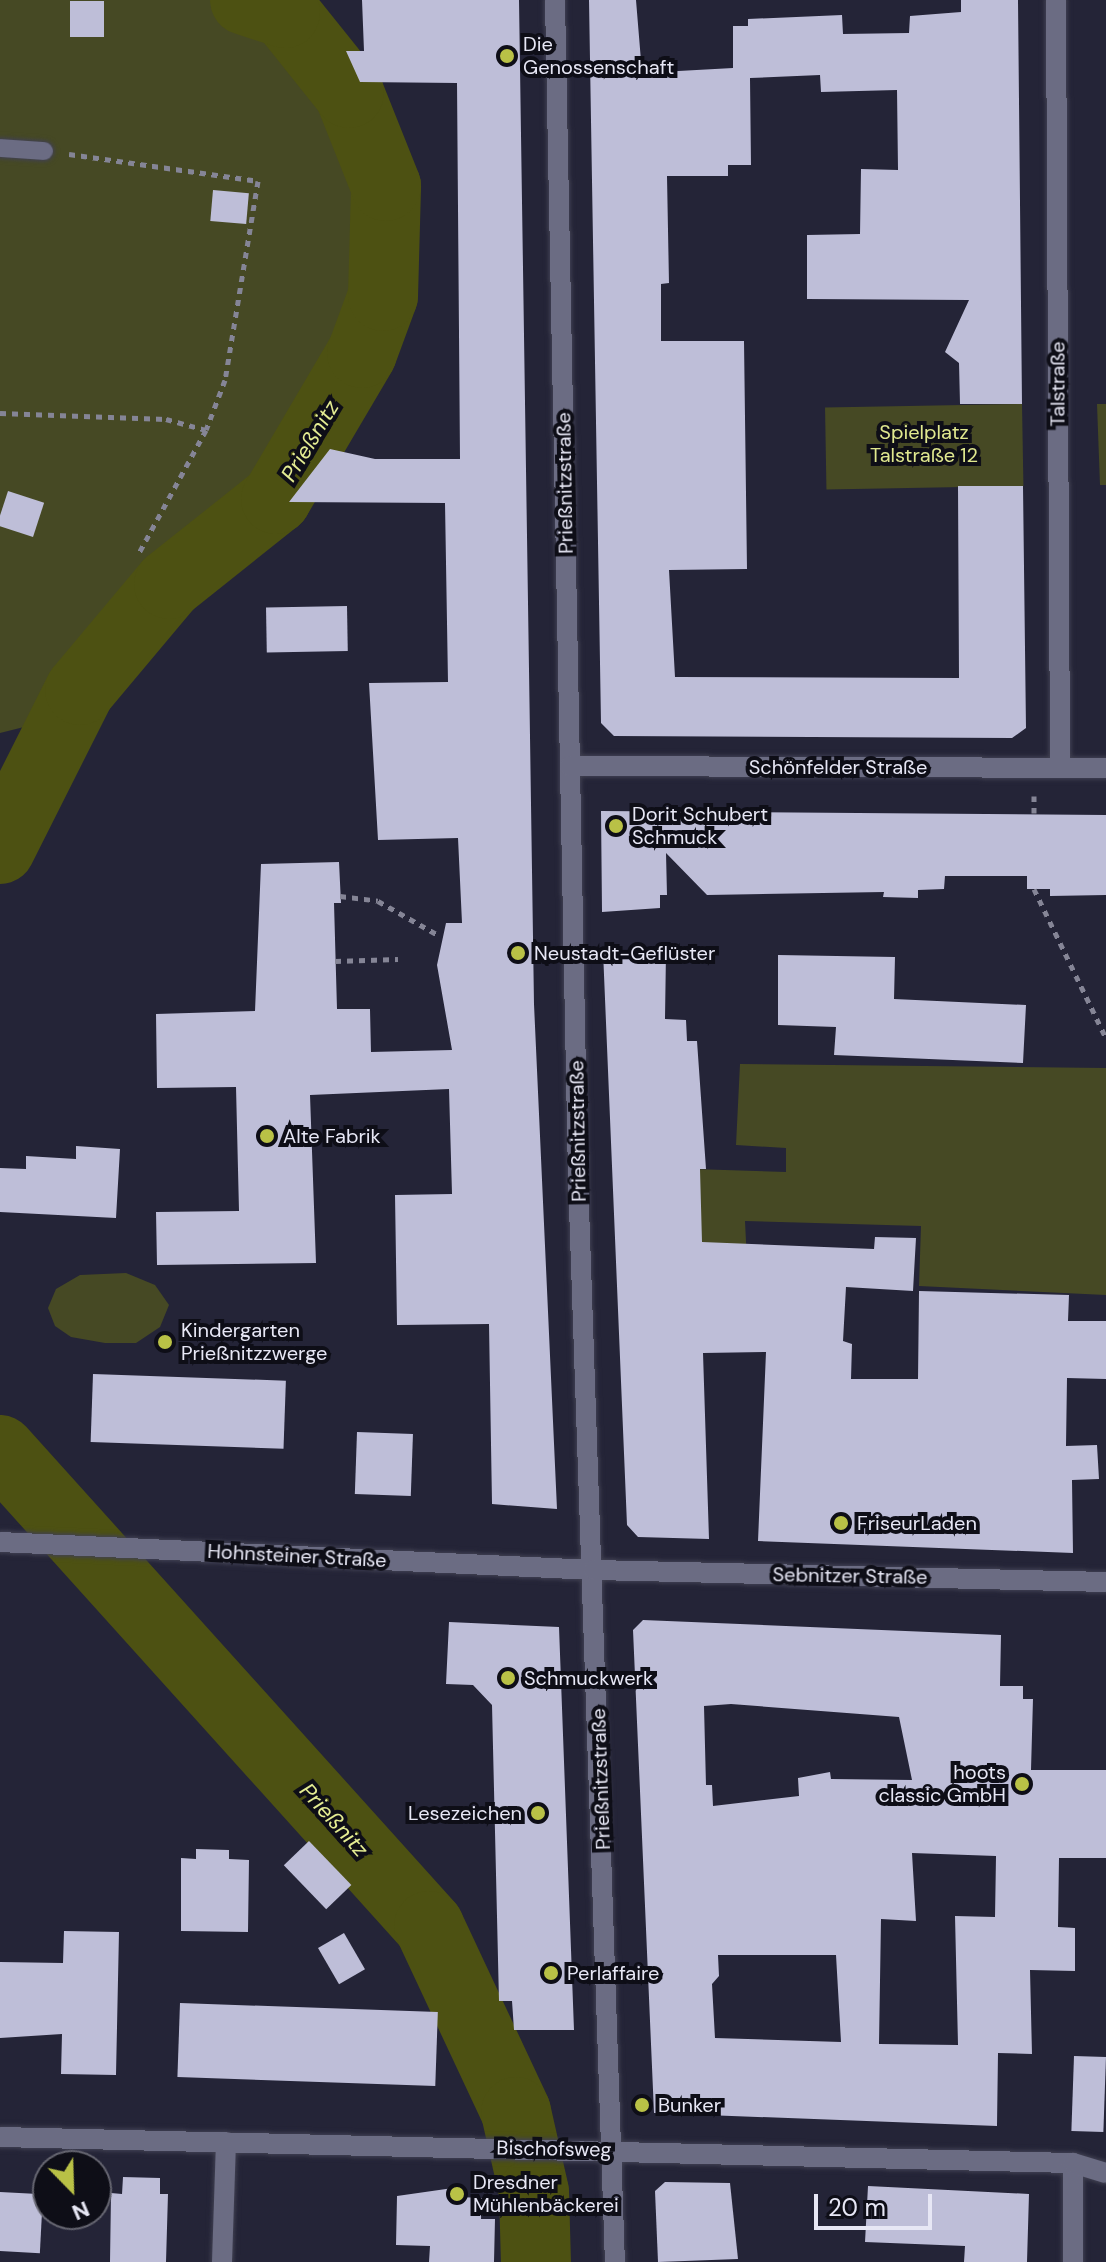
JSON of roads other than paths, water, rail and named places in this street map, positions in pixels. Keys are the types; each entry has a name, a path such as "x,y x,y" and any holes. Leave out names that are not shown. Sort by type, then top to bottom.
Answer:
{"street":[{"name":"Prießnitzstraße","path":"555,0 570,766 615,2262"},
{"name":"Talstraße","path":"1056,0 1060,767"},
{"name":"Schönfelder Straße","path":"570,766 1106,768"},
{"name":"Hohnsteiner Straße","path":"0,1542 594,1570"},
{"name":"Sebnitzer Straße","path":"594,1570 1106,1582"},
{"name":"Bischofsweg","path":"0,2137 1073,2163 1106,2173"},
{"path":"222,2262 226,2142"},
{"path":"1073,2163 1073,2262"}],"lane":[{"path":"0,148 44,151"}],"waterway":[{"name":"Prießnitz","path":"0,849 80,690 169,584 276,499 362,353 383,296 386,186 349,93 285,13 245,0"},
{"name":"Prießnitz","path":"0,1450 429,1926 516,2112 534,2192 536,2262"}],"place":[{"name":"Die Genossenschaft","path":"507,56"},
{"name":"Dorit Schubert Schmuck","path":"616,826"},
{"name":"Neustadt-Geflüster","path":"518,953"},
{"name":"Alte Fabrik","path":"267,1136"},
{"name":"Kindergarten Prießnitzzwerge","path":"165,1342"},
{"name":"FriseurLaden","path":"841,1523"},
{"name":"Schmuckwerk","path":"508,1678"},
{"name":"hoots classic GmbH","path":"1022,1784"},
{"name":"Lesezeichen","path":"538,1813"},
{"name":"Perlaffaire","path":"551,1973"},
{"name":"Bunker","path":"642,2105"},
{"name":"Dresdner Mühlenbäckerei","path":"457,2194"}],"park label":[{"name":"Spielplatz Talstraße 12","path":"924,444"}]}
